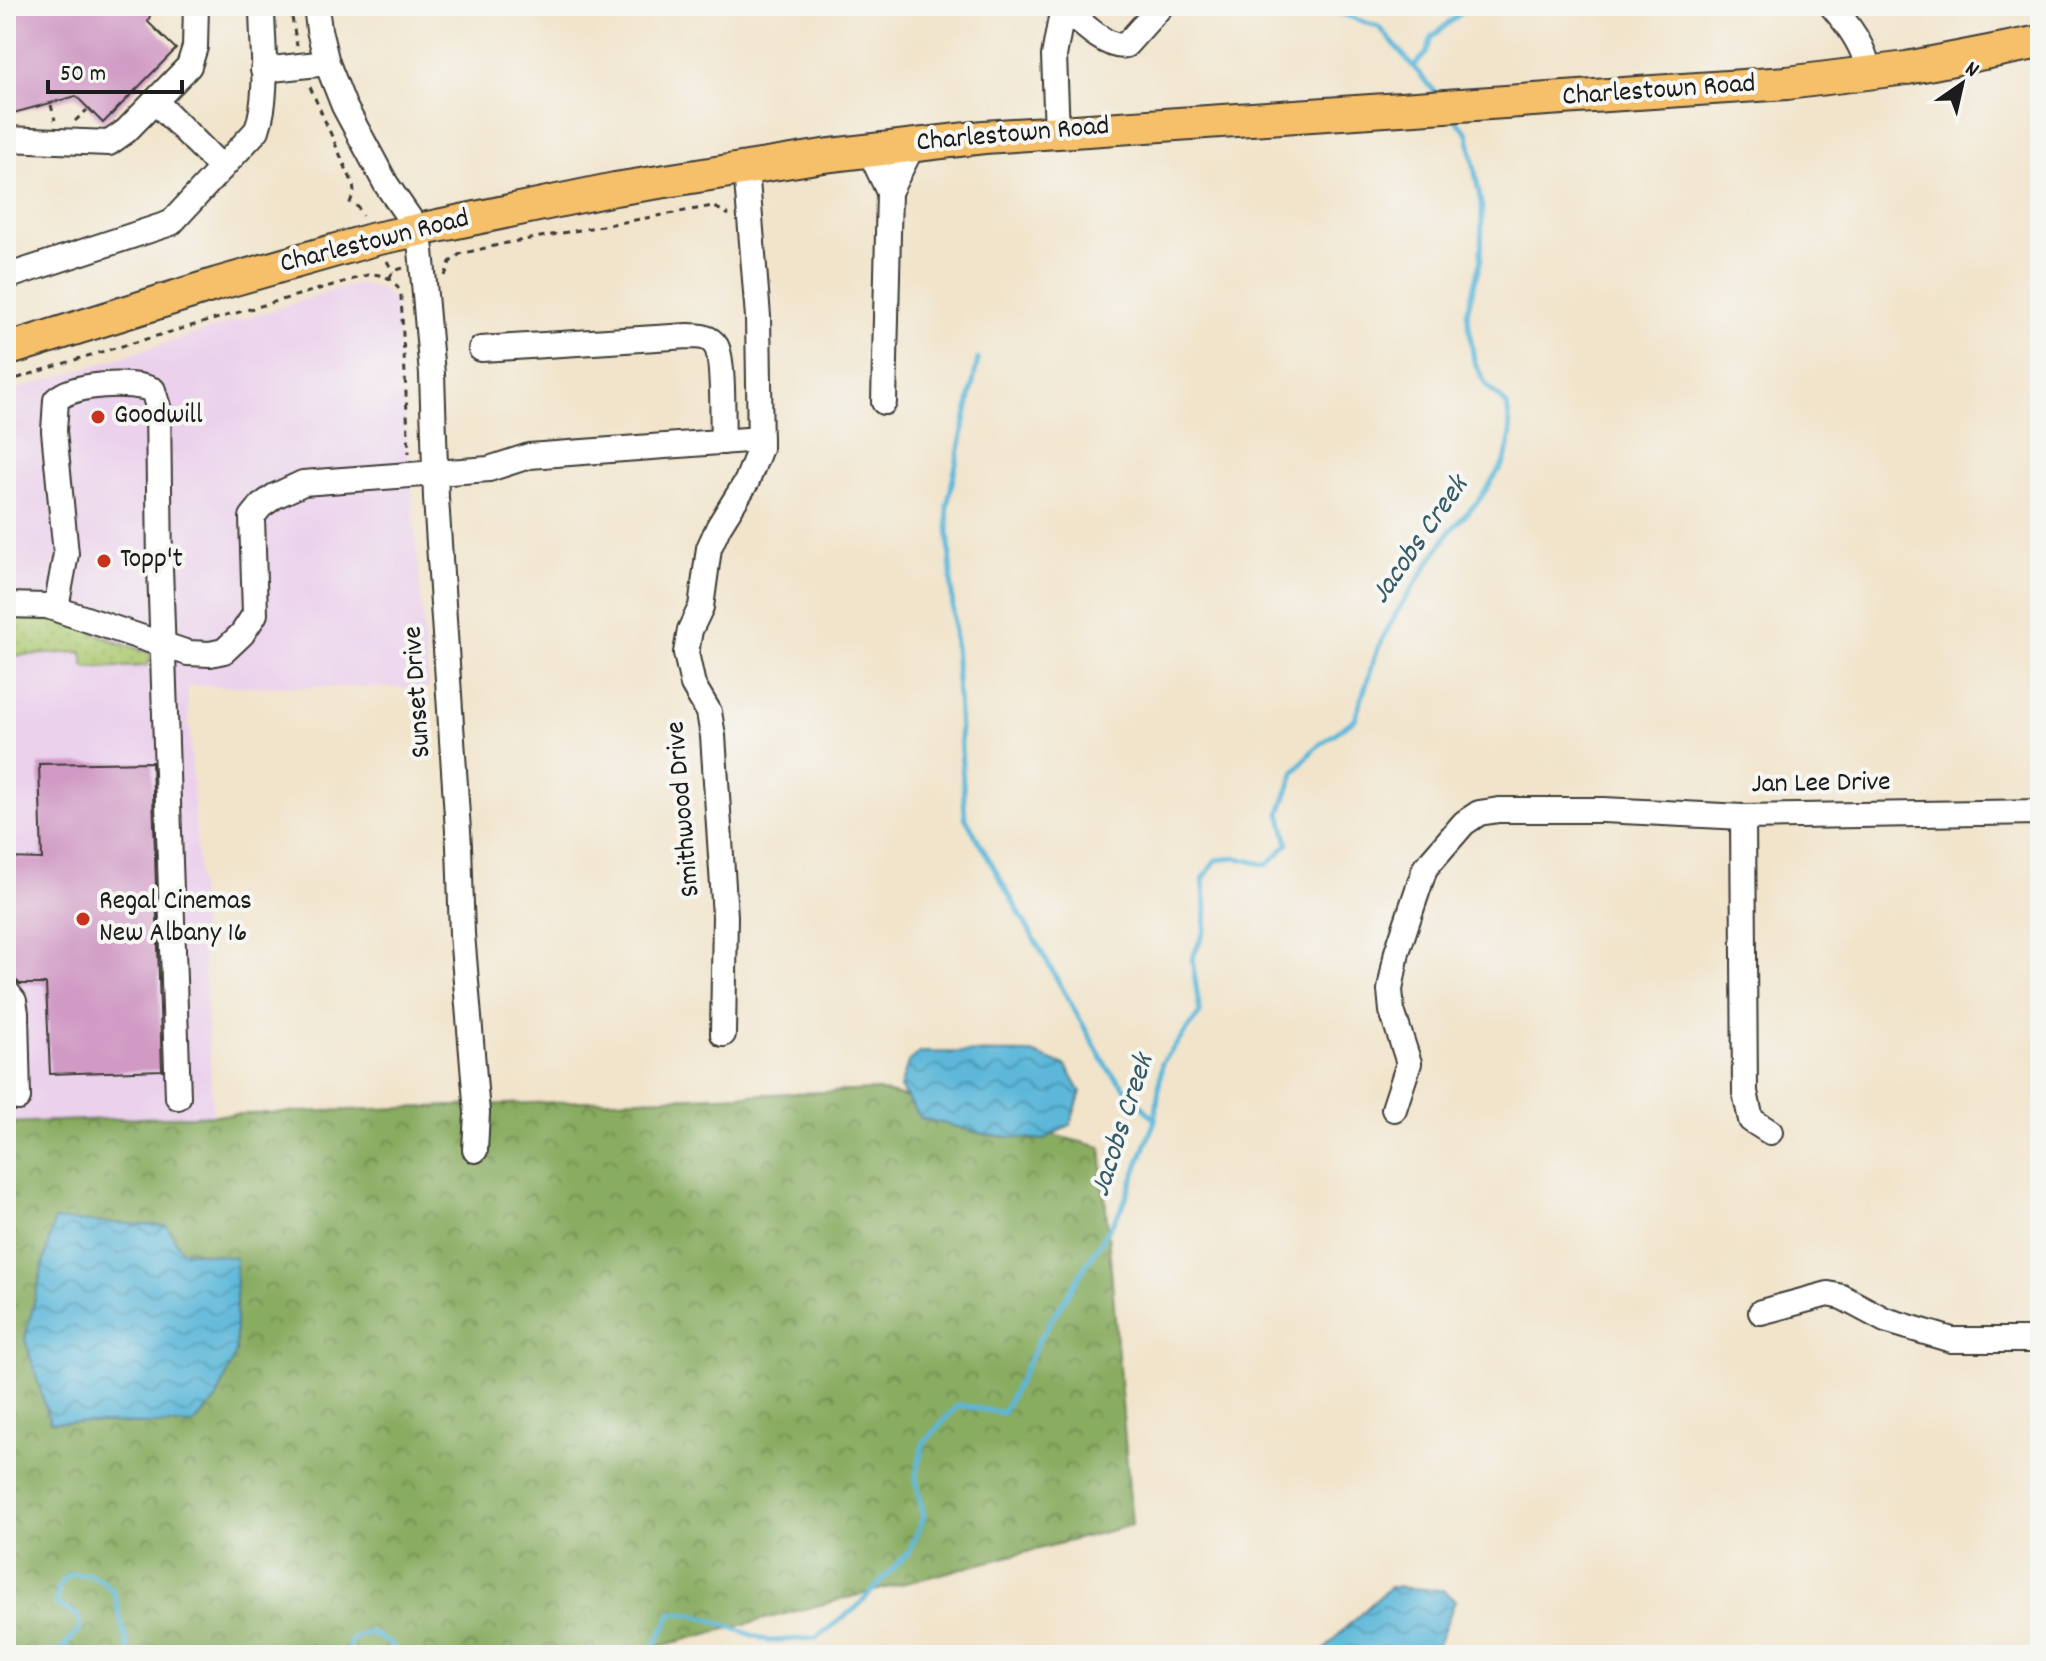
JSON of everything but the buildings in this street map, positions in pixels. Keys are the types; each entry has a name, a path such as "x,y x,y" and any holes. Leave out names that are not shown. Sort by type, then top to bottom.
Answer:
{"main road":[{"name":"Charlestown Road","path":"6,350 217,284 417,229 615,189 746,168 869,150 1057,132 1748,87 1869,73 2040,42"}],"street":[{"path":"6,139 109,143 156,102 192,61 196,6"},
{"path":"6,277 171,223 257,130 262,115 262,6"},
{"path":"316,6 327,63 344,106 368,152 417,229"},
{"path":"1057,132 1054,56 1062,7 1110,45 1121,47 1161,6"},
{"path":"1832,6 1867,58 1869,73"},
{"path":"263,70 327,63"},
{"path":"156,102 222,168"},
{"path":"884,402 889,192 913,145"},
{"path":"869,150 889,192"},
{"name":"Smithwood Drive","path":"723,1034 725,916 713,736 709,712 693,685 686,653 690,630 701,607 709,548 755,467 760,439 758,317 746,168"},
{"name":"Sunset Drive","path":"417,229 432,374 462,934 477,1113 475,1150"},
{"path":"481,349 705,337 715,343 720,356 723,442"},
{"path":"56,608 66,554 54,415 56,400 73,389 137,385 153,390 158,402 160,567 178,1097"},
{"path":"6,605 56,608 188,653 224,651 251,623 256,606 252,517 275,496 303,483 489,469 529,456 760,439"},
{"name":"Jan Lee Drive","path":"1394,1109 1409,1063 1392,1011 1390,990 1397,952 1425,868 1464,823 1479,813 1499,810 1603,810 1743,817 2040,812"},
{"path":"1743,817 1745,1092 1751,1120 1770,1132"},
{"path":"6,991 14,1001 16,1013 18,1098"},
{"path":"1761,1312 1828,1294 1842,1297 1874,1315 1938,1338 2040,1340"}],"path":[{"path":"51,105 56,128"},
{"path":"444,283 447,269 457,255 507,243 713,206 722,209 733,222"},
{"path":"6,382 288,297 371,274 383,275 394,282 401,296 409,457"}],"shaded area":[{"path":"358,283 380,288 395,302 429,688 187,686 213,1115 6,1123 6,393"}],"green space":[{"path":"6,614 67,621 121,644 149,652 152,659 146,666 88,668 84,665 82,652 6,656"},
{"path":"877,1090 1101,1147 1132,1525 625,1655 6,1655 6,1123"}],"water":[{"path":"920,1052 1032,1053 1066,1066 1081,1092 1070,1125 1043,1140 988,1135 921,1118 900,1088 908,1062"},
{"path":"54,1220 167,1226 181,1250 236,1258 236,1352 217,1399 193,1425 50,1422 25,1339"},
{"path":"1390,1587 1443,1590 1455,1601 1434,1655 1320,1655 1344,1629"}],"waterway":[{"name":"Jacobs Creek","path":"1319,6 1379,27 1436,93"},
{"path":"1414,65 1426,54 1432,37 1469,6"},
{"name":"Jacobs Creek","path":"650,1655 672,1613 694,1614 769,1641 816,1638 856,1608 909,1552 924,1517 916,1478 923,1444 958,1405 1003,1413 1039,1340 1122,1208 1155,1120 1162,1063 1200,1013 1192,959 1205,930 1203,879 1216,860 1237,858 1267,865 1288,844 1280,813 1295,771 1315,748 1355,719 1378,648 1395,615 1450,531 1479,500 1505,461 1511,434 1507,405 1486,385 1474,361 1467,312 1481,259 1482,209 1468,134 1454,117"},
{"path":"978,359 947,507 965,817 1108,1069 1154,1119"},
{"path":"46,1655 61,1650 80,1629 78,1616 56,1604 59,1588 68,1575 87,1574 101,1580 114,1592 130,1655"},
{"path":"344,1655 354,1638 369,1632 391,1644 398,1655"}],"place":[{"name":"Goodwill","path":"98,417"},
{"name":"Topp't","path":"104,561"},
{"name":"Regal Cinemas New Albany 16","path":"83,919"}]}
